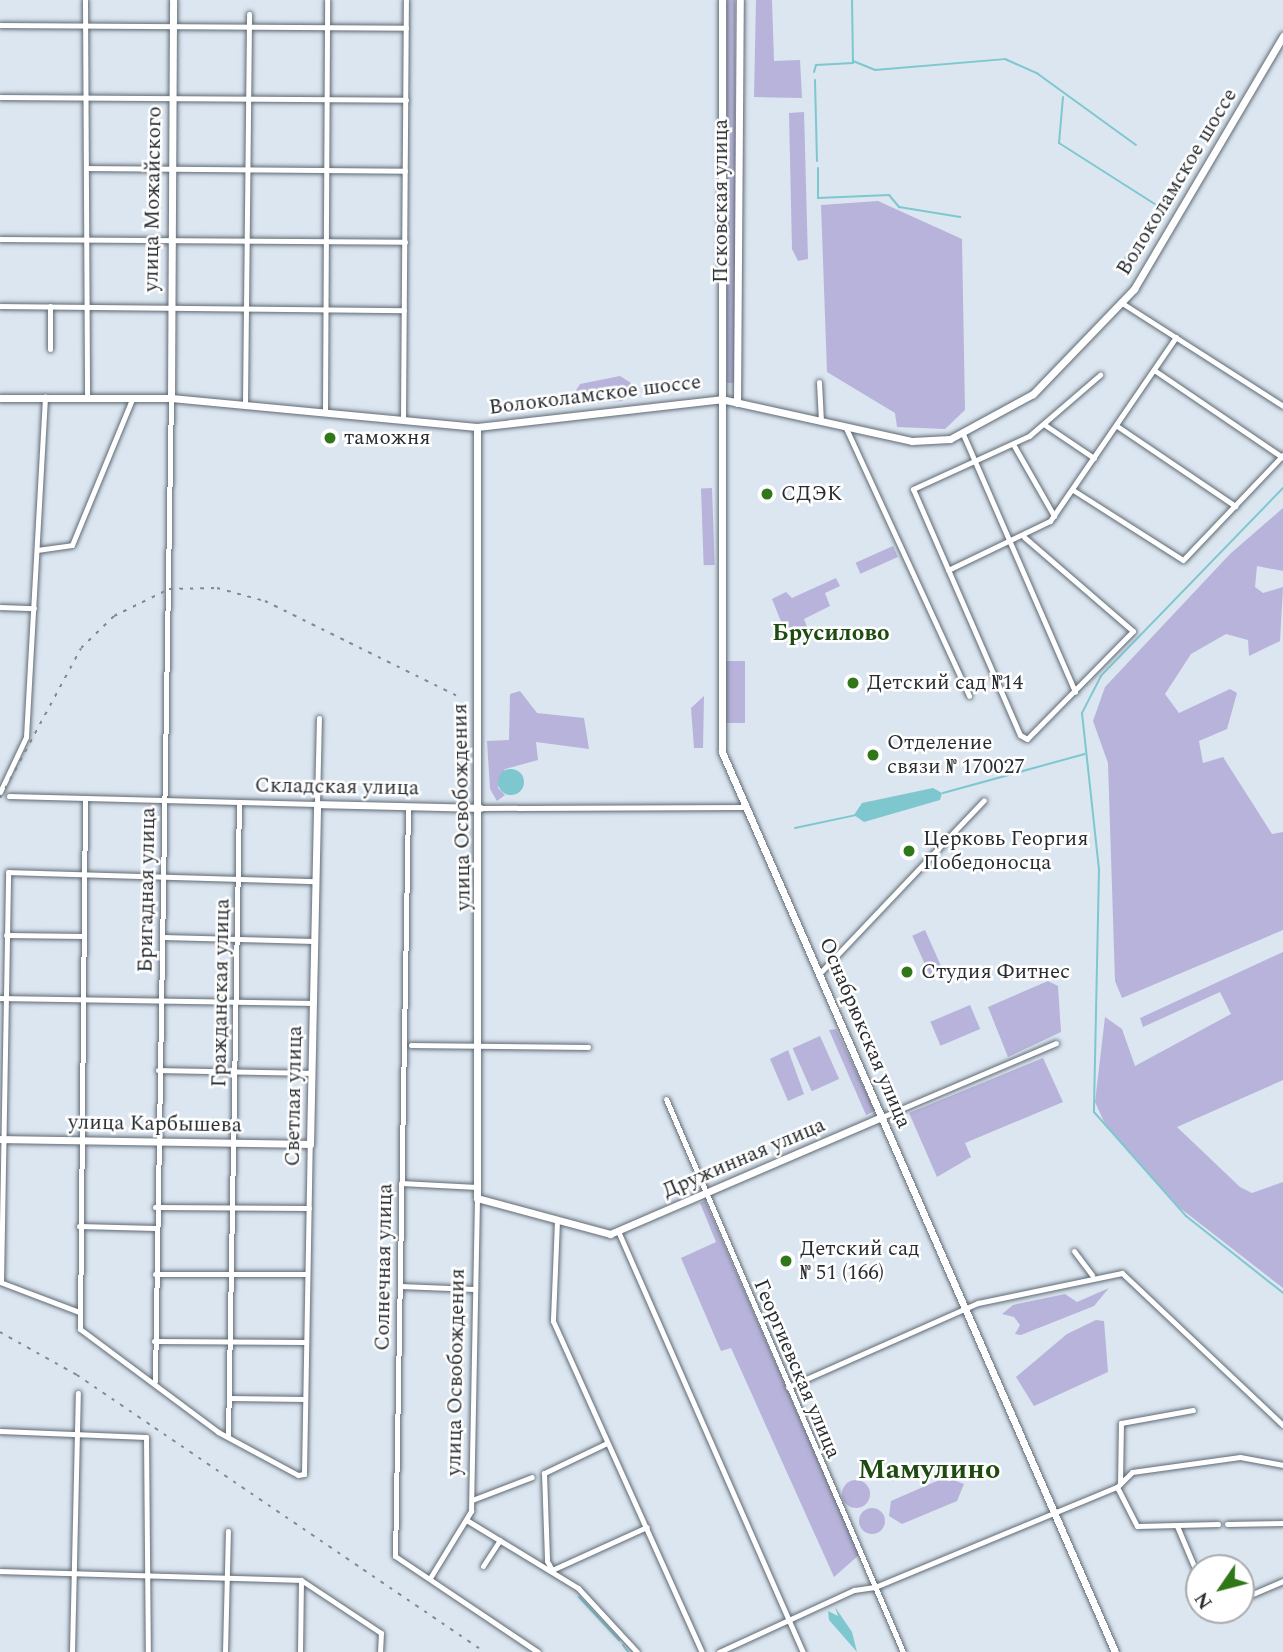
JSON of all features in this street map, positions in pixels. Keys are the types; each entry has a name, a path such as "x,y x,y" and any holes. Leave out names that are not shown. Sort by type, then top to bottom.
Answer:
{"street":[{"path":"85,0 87,397"},
{"name":"улица Можайского","path":"171,398 169,307 173,0"},
{"path":"325,411 327,0"},
{"path":"403,419 406,0"},
{"name":"Псковская улица","path":"721,399 722,0"},
{"name":"Псковская улица","path":"737,402 740,0"},
{"path":"245,403 249,14"},
{"path":"0,25 406,29"},
{"name":"Волоколамское шоссе","path":"0,398 171,398 477,427 721,399 922,442 963,434 1038,389 1122,303 1169,239 1283,36"},
{"path":"0,97 406,100"},
{"path":"86,168 405,171"},
{"path":"0,239 405,242"},
{"path":"1122,303 1283,406"},
{"path":"0,306 404,310"},
{"path":"50,306 50,349"},
{"path":"948,570 1024,537 1054,516 1176,337"},
{"path":"1073,490 1178,560 1188,558 1282,456 1154,370"},
{"path":"1024,537 1133,631 1032,737 1020,735 913,489 975,463 1045,425 1100,375"},
{"path":"819,382 821,422"},
{"path":"0,792 26,737 45,397"},
{"path":"37,550 72,545 133,397"},
{"name":"Бригадная улица","path":"155,1381 155,1141 163,937 171,398"},
{"name":"Оснабрюкская улица","path":"721,399 721,746 1115,1652"},
{"path":"1045,425 1094,458"},
{"path":"845,426 970,696"},
{"path":"1117,426 1235,506"},
{"name":"улица Освобождения","path":"468,1521 472,1500 479,1046 477,427"},
{"path":"963,434 1076,692"},
{"path":"1013,444 1054,516"},
{"path":"0,607 34,608"},
{"name":"Светлая улица","path":"228,1437 292,1474 303,1474 319,718"},
{"name":"Складская улица","path":"9,796 408,807 747,807"},
{"path":"85,799 84,999 78,1141 80,1329 155,1381 228,1437"},
{"path":"820,973 984,800"},
{"name":"Гражданская улица","path":"228,1437 233,1275 232,1142 239,1003 239,802"},
{"name":"Солнечная улица","path":"408,807 395,1556 538,1652"},
{"path":"79,1312 1,1282 3,998 8,873 314,881"},
{"path":"6,936 84,936"},
{"path":"163,937 314,941"},
{"path":"3,998 313,1003"},
{"path":"882,1117 1056,1043"},
{"path":"411,1045 588,1048"},
{"path":"158,1070 312,1073"},
{"name":"Георгиевская улица","path":"666,1099 704,1194 903,1652"},
{"name":"Дружинная улица","path":"618,1231 882,1117"},
{"name":"улица Карбышева","path":"1,1139 310,1144"},
{"path":"401,1184 477,1187"},
{"path":"477,1198 601,1234 618,1231 803,1652"},
{"path":"155,1207 309,1208"},
{"path":"557,1220 550,1278 553,1321 702,1652"},
{"path":"79,1226 155,1228"},
{"path":"1074,1251 1092,1275"},
{"path":"788,1387 965,1308 1092,1275 1122,1273 1283,1425"},
{"path":"155,1274 307,1274"},
{"path":"400,1286 474,1289"},
{"path":"154,1341 305,1342"},
{"path":"72,1652 78,1393"},
{"path":"229,1398 305,1399"},
{"path":"1193,1410 1121,1423 1119,1485 1137,1526 1218,1524"},
{"path":"0,1431 146,1437 150,1573 148,1652"},
{"path":"552,1570 544,1541 544,1473 607,1443"},
{"path":"719,1652 790,1622 854,1590 875,1587 1053,1510 1119,1485 1132,1472 1240,1457 1283,1465"},
{"path":"472,1500 532,1477"},
{"path":"430,1578 468,1521 552,1570 637,1652"},
{"path":"1227,1524 1283,1522"},
{"path":"1177,1526 1189,1554"},
{"path":"552,1570 647,1527"},
{"path":"225,1652 228,1531"},
{"path":"483,1566 500,1540"},
{"path":"0,1571 225,1574 301,1580 381,1633 380,1652"},
{"path":"300,1652 301,1580"},
{"path":"1255,1592 1283,1581"}],"shaded area":[{"path":"727,0 735,0 735,383 727,383"},
{"path":"756,0 772,0 774,61 800,60 802,98 754,97"},
{"path":"804,112 808,259 798,261 792,249 789,113"},
{"path":"878,201 962,239 965,410 945,429 897,427 895,413 827,372 821,205"},
{"path":"620,376 631,383 623,401 567,405 580,384"},
{"path":"701,488 712,488 715,565 704,565"},
{"path":"1283,508 1283,571 1257,566 1255,587 1263,593 1283,587 1280,641 1249,656 1248,640 1226,634 1191,654 1165,694 1179,713 1230,689 1237,693 1227,729 1199,741 1203,763 1223,757 1272,834 1283,832 1283,930 1122,998 1115,981 1108,763 1093,721 1105,687 1230,554"},
{"path":"893,546 898,557 860,574 856,563"},
{"path":"836,578 840,586 825,593 830,606 804,619 810,635 790,644 772,599 786,592 792,598"},
{"path":"726,661 745,661 745,723 726,723"},
{"path":"520,691 537,713 584,718 589,749 536,742 538,760 505,769 498,788 505,795 497,801 490,789 487,741 509,740 510,694"},
{"path":"704,696 703,748 694,748 691,708"},
{"path":"925,930 944,972 931,978 912,936"},
{"path":"1283,952 1283,1080 1177,1127 1240,1187 1252,1193 1283,1182 1283,1288 1180,1208 1105,1124 1095,1102 1105,1017 1122,1029 1135,1066 1231,1014 1220,992 1143,1027 1140,1018"},
{"path":"1048,981 1058,986 1061,1032 1008,1057 988,1007"},
{"path":"970,1005 980,1029 941,1046 930,1022"},
{"path":"836,1029 875,1111 866,1115 829,1030"},
{"path":"820,1036 839,1079 812,1091 793,1048"},
{"path":"788,1050 804,1094 788,1101 770,1059"},
{"path":"1043,1058 1063,1102 965,1143 971,1157 937,1177 909,1113"},
{"path":"705,1201 859,1555 834,1577 731,1348 721,1351 681,1258 716,1242 700,1203"},
{"path":"1109,1288 1094,1306 1021,1335 1015,1334 1020,1325 1014,1317 1002,1314 1013,1305 1065,1294 1077,1302"},
{"path":"1096,1320 1104,1321 1108,1372 1034,1406 1016,1377 1067,1334"},
{"path":"946,1477 964,1484 957,1501 902,1524 889,1516 891,1501"},
{"path":"856,1480 866,1484 870,1494 866,1504 856,1508 846,1504 842,1494 846,1484"},
{"path":"872,1508 881,1512 885,1521 881,1530 872,1534 863,1530 859,1521 863,1512"}],"water":[{"path":"511,769 520,773 524,782 520,791 511,795 502,791 498,782 502,773"},
{"path":"933,788 942,793 940,800 864,822 854,815 862,803"},
{"path":"835,1607 852,1632 857,1652 829,1620 828,1611 838,1616"}],"waterway":[{"path":"814,72 816,65 853,63 852,0"},
{"path":"853,61 875,70 1005,59 1038,74 1136,145"},
{"path":"815,80 817,161"},
{"path":"1063,97 1059,143 1161,208 1118,268"},
{"path":"818,168 818,198 889,195 899,207 960,217"},
{"path":"1283,488 1101,676 1082,713 1099,869 1094,1112 1186,1216 1283,1293"},
{"path":"943,793 1085,754"},
{"path":"795,828 856,815"},
{"path":"579,1597 619,1640"},
{"path":"623,1645 628,1652"}],"railway":[{"path":"0,798 81,648 114,616 169,589 217,588 265,601 459,697"},
{"path":"0,1332 77,1375 485,1652"}],"place":[{"name":"таможня","path":"330,438"},
{"name":"СДЭК","path":"767,494"},
{"name":"Детский сад №14","path":"853,683"},
{"name":"Отделение связи № 170027","path":"873,755"},
{"name":"Церковь Георгия Победоносца","path":"909,851"},
{"name":"Студия Фитнес","path":"907,972"},
{"name":"Детский сад № 51 (166)","path":"786,1261"}],"district":[{"name":"Брусилово","path":"831,634"},
{"name":"Мамулино","path":"929,1470"}]}
